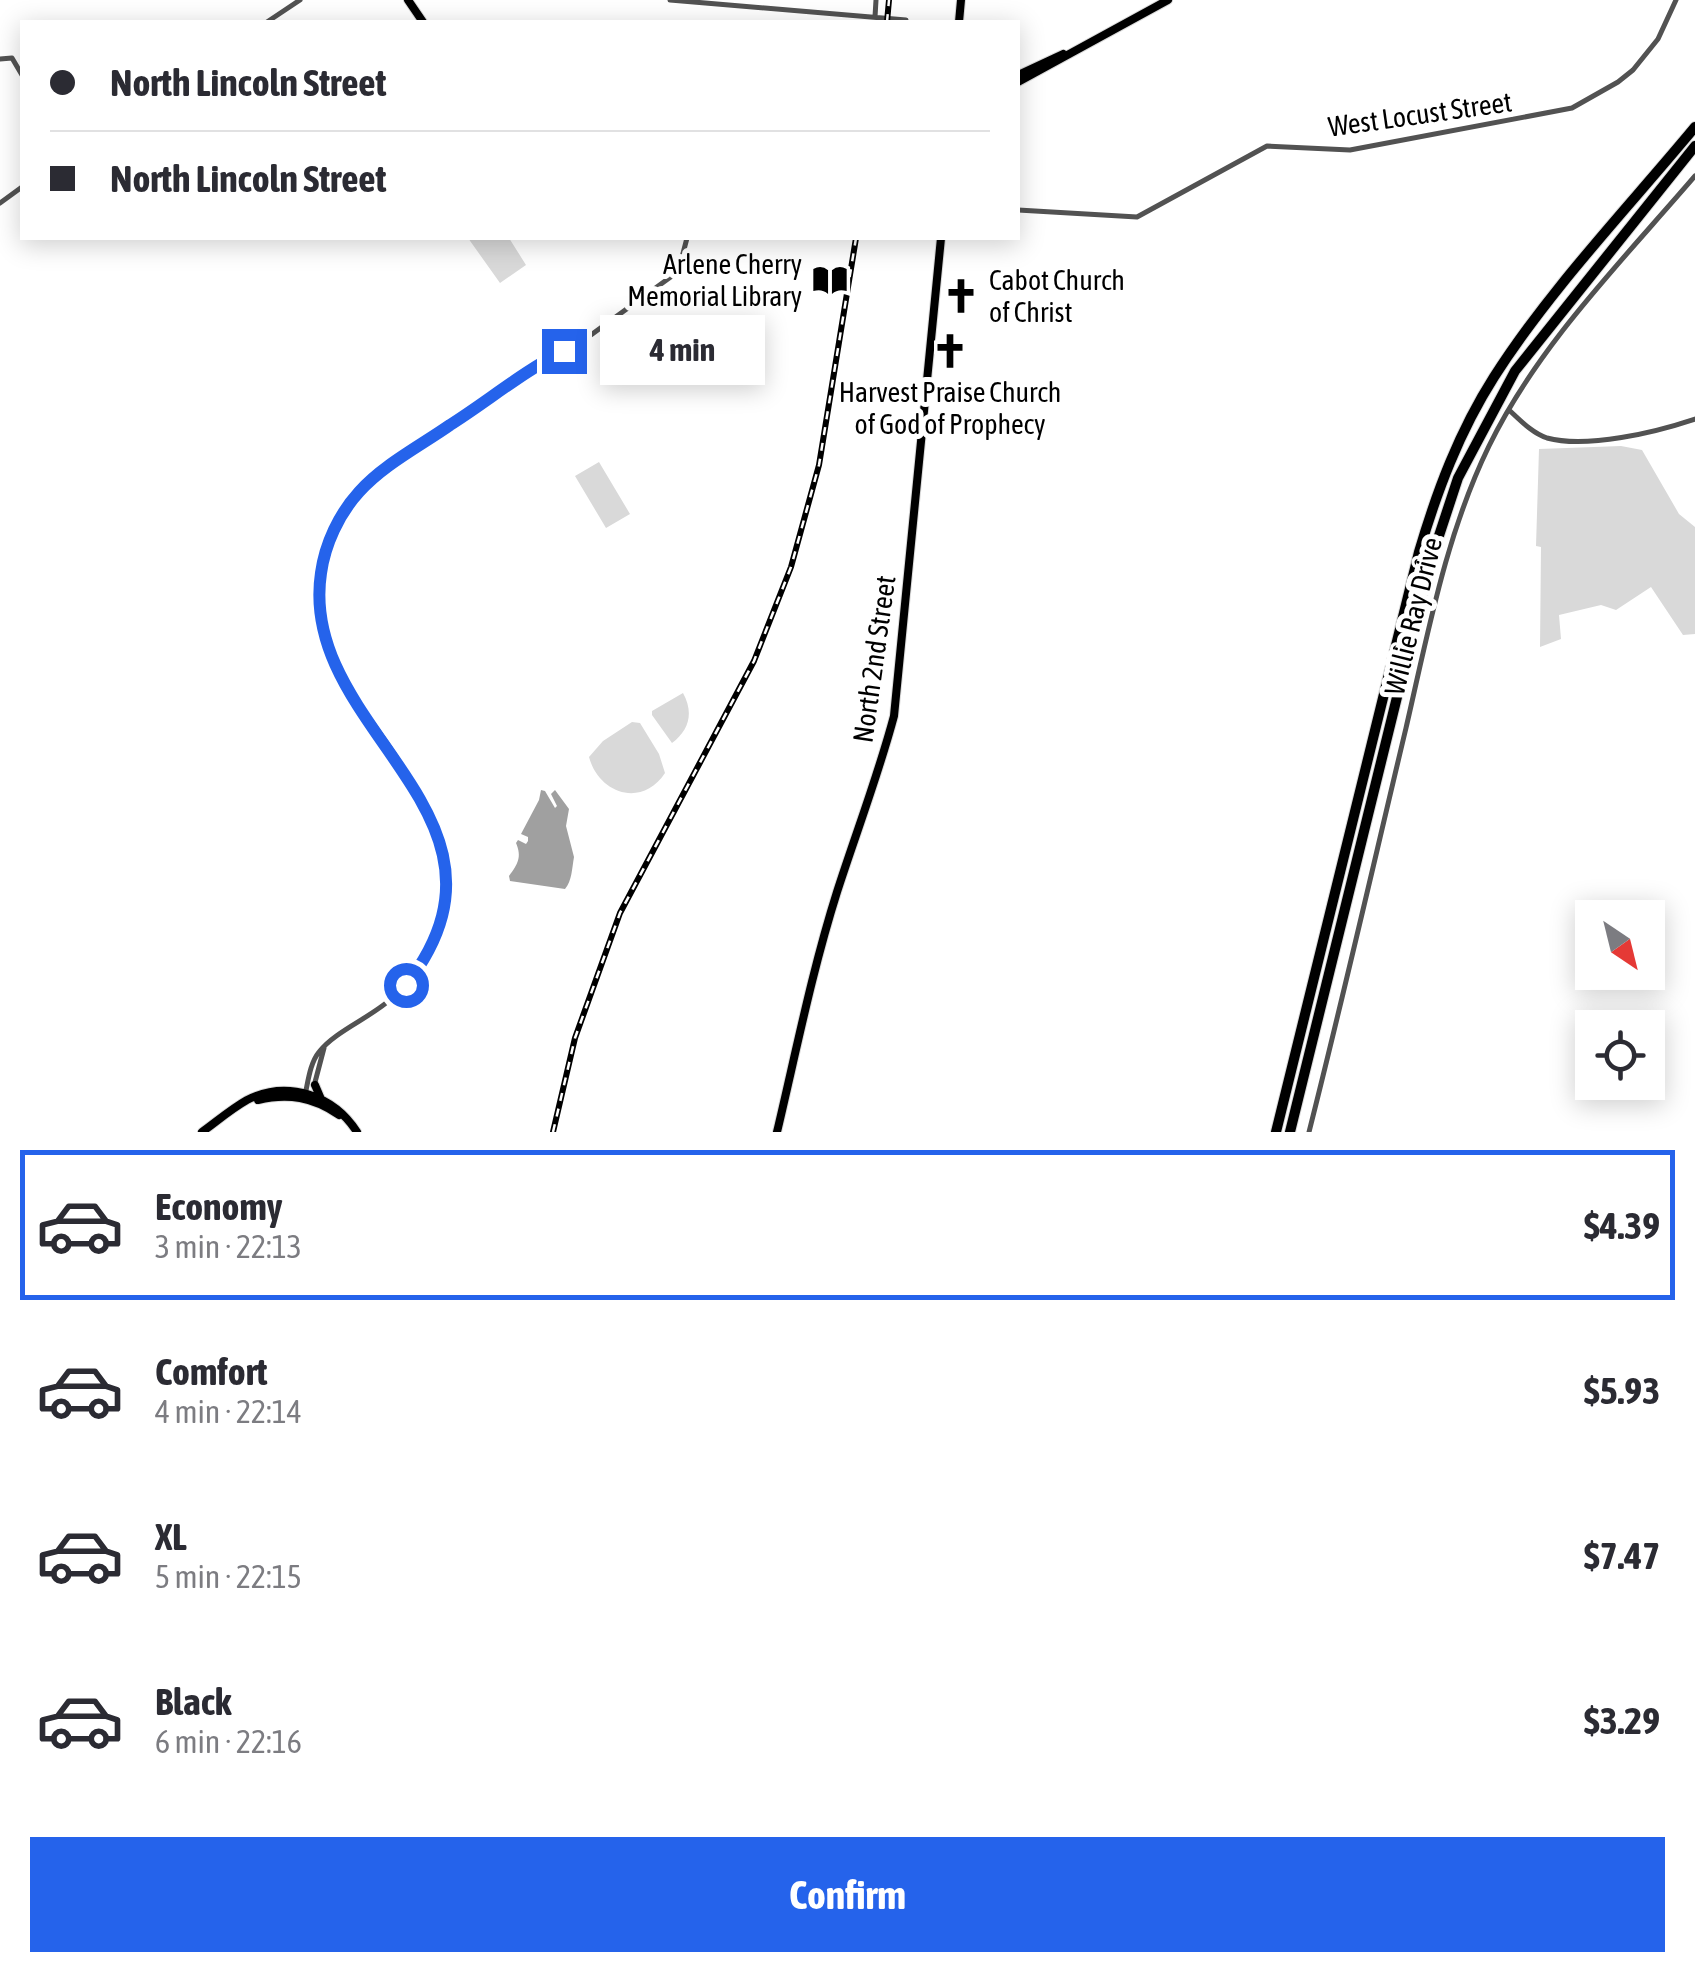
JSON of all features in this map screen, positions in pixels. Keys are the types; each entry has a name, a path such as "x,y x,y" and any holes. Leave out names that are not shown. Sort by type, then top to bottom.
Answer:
{"highway":[{"path":"1274,1132 1419,552 1450,461 1492,380 1533,321 1695,128"},
{"path":"1292,1132 1430,563 1458,478 1514,371 1695,146"}],"main road":[{"path":"1020,77 1168,0"},
{"name":"North 2nd Street","path":"778,1132 836,893 876,784 894,716 941,240"},
{"path":"202,1132 232,1111 271,1097 309,1094 356,1130"}],"street":[{"path":"270,20 300,0"},
{"path":"670,0 906,20"},
{"path":"875,18 876,0"},
{"name":"West Locust Street","path":"1020,210 1145,216 1267,146 1350,150 1572,108 1632,70 1658,39 1676,0"},
{"path":"0,59 12,58 20,72"},
{"name":"Willie Ray Drive","path":"1309,1132 1454,531 1472,484 1509,410 1551,346 1695,176"},
{"path":"309,1094 316,1055 392,998 418,969 442,913 445,880 437,833 426,807 339,675 328,651 318,602 328,542 346,508 371,480 558,354 573,346 582,347 584,338 672,276 686,240"},
{"path":"1509,410 1550,439 1638,436 1695,419"},
{"path":"309,1094 325,1046"}],"shaded area":[{"path":"469,240 510,240 526,265 500,283"},
{"path":"1621,446 1642,450 1679,514 1695,527 1695,634 1683,635 1651,587 1616,610 1601,605 1559,615 1561,639 1540,647 1541,547 1536,546 1539,449"},
{"path":"599,462 630,514 606,528 575,476"},
{"path":"683,693 688,721 672,743 652,711"},
{"path":"632,722 640,723 659,754 665,773 656,784 633,793 611,788 594,770 589,757 603,741"},
{"path":"541,790 555,808 551,794 555,790 569,809 566,826 574,857 565,889 510,881 519,856 516,843 528,841 521,834"}],"railway":[{"path":"887,20 889,0"},
{"path":"553,1132 575,1038 620,913 754,661 791,567 819,465 856,240"}],"place":[{"name":"Arlene Cherry Memorial Library","path":"830,280"},
{"name":"Cabot Church of Christ","path":"961,296"},
{"name":"Harvest Praise Church of God of Prophecy","path":"950,351"}],"route":[{"path":"406,985 428,951 442,913 442,852 435,825 422,800 339,675 328,651 318,602 324,555 338,522 371,480 564,351"}]}
